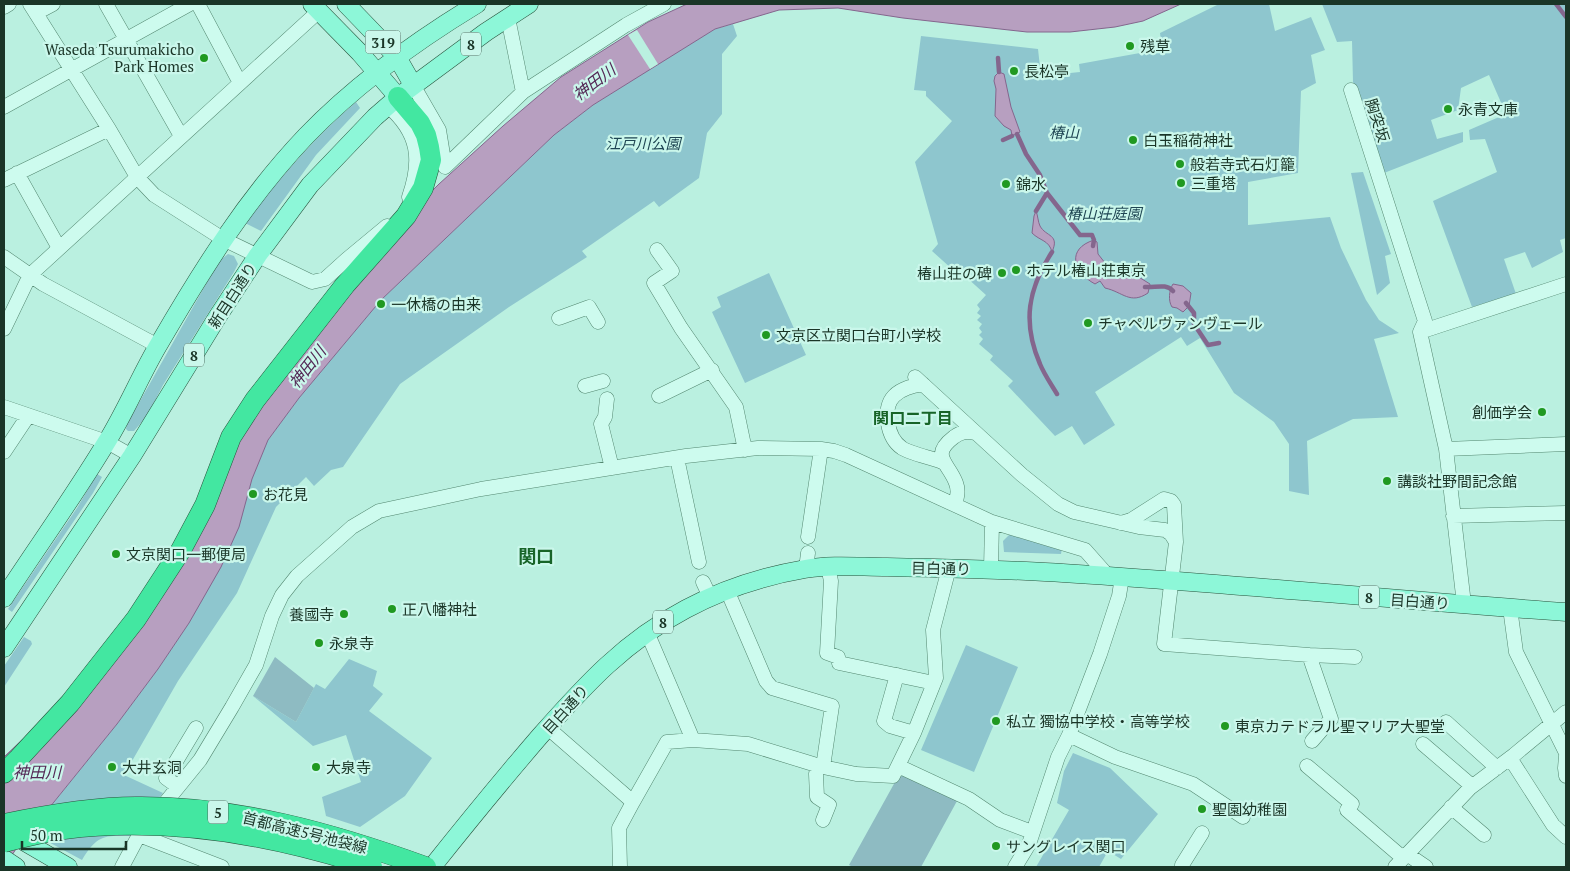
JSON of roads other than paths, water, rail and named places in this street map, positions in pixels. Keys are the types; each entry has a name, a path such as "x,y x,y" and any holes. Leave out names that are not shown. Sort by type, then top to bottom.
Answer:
{"highway":[{"path":"4,773 70,703 136,619 181,550 204,505 230,437 255,400 345,285 406,216 423,188 431,160 426,135 420,123 400,96"},
{"name":"首都高速5号池袋線","path":"4,824 61,813 136,807 180,808 234,814 290,824 348,840 426,867"},
{"name":"首都高速5号池袋線","path":"4,842 62,829 135,824 179,826 232,831 286,842 372,867"}],"main road":[{"name":"319","path":"346,4 397,57 400,96"},
{"name":"新目白通り","path":"4,648 132,456 258,255 310,185 344,148 400,96 530,4"},
{"name":"8","path":"4,598 107,442 158,346 223,239 260,189 307,135 354,92 397,57 473,5"},
{"name":"319","path":"315,7 400,96"},
{"name":"目白通り","path":"432,867 475,813 548,728 613,658 647,632 686,608 707,590 727,590 807,561 828,567 991,569 1115,576 1566,612"},
{"path":"25,842 68,867"}],"street":[{"path":"4,7 9,4"},
{"path":"53,4 33,8 137,177 154,195 223,239 312,282 325,279 387,227 409,198 415,182 417,153 411,136 401,119 400,96"},
{"path":"106,4 181,136"},
{"path":"198,4 240,84"},
{"path":"400,96 439,130 445,167 523,92 626,25 664,4"},
{"path":"4,107 126,40 185,5"},
{"path":"4,329 30,275 240,84 315,7"},
{"path":"508,18 523,92"},
{"name":"胸突坂","path":"1351,90 1425,321 1420,332 1446,449 1464,604"},
{"path":"4,180 109,129"},
{"path":"18,173 59,248"},
{"path":"658,250 672,271 654,283 681,328 736,407 745,450"},
{"path":"4,257 30,275 158,346"},
{"path":"1420,332 1566,284"},
{"path":"559,318 589,307 598,322"},
{"path":"659,396 712,370"},
{"path":"955,505 958,493 957,484 951,472 942,462 902,448 890,432 887,406 895,395 919,380 1022,475 1058,504 1074,512 1139,528 1165,530 1171,534 1176,542"},
{"path":"585,386 603,381"},
{"path":"607,399 605,417 602,424 612,468"},
{"path":"4,407 107,442 132,456"},
{"path":"4,452 28,416"},
{"path":"942,462 941,452 947,442 960,433 968,431 975,433"},
{"path":"1446,449 1566,444"},
{"path":"122,867 139,835 207,750 256,665 272,616 282,595 297,576 352,527 388,509 481,489 677,458 758,448 834,450 992,522 1085,550 1115,576 1120,596 1058,757 1028,844 1015,867"},
{"path":"808,537 821,449"},
{"path":"677,458 699,562"},
{"path":"1121,523 1131,520 1164,500 1171,500 1174,505 1176,513 1176,542 1164,644 1309,656 1355,657"},
{"path":"1453,516 1566,513"},
{"path":"991,569 992,522"},
{"path":"828,567 830,581 827,654 838,657 838,663 934,683"},
{"path":"620,867 619,828 667,742 693,740 748,744 821,766 856,774 893,776 914,733 936,678 933,630 949,568"},
{"path":"727,590 766,681 772,688 832,706 821,766 816,774 816,797 829,805 823,820"},
{"path":"1510,608 1516,652 1566,755 1566,776"},
{"path":"647,632 693,740"},
{"path":"1309,656 1331,719 1312,741"},
{"path":"897,675 884,721 890,726 914,733"},
{"path":"1402,860 1451,806 1472,786 1498,768 1566,712"},
{"path":"1446,722 1498,768"},
{"path":"177,786 166,778 196,728"},
{"path":"548,728 634,802"},
{"path":"1068,735 1115,757 1193,784 1243,817"},
{"path":"1423,744 1472,786"},
{"path":"1510,758 1553,825 1566,837"},
{"path":"898,766 969,799 1000,820 1032,832"},
{"path":"1307,766 1352,804 1347,810 1402,860 1426,867"},
{"path":"1451,806 1484,835"},
{"path":"1182,867 1202,833"},
{"path":"139,835 222,867"}],"water":[{"name":"神田川","path":"687,4 1181,4 1143,21 1115,27 1070,32 1027,32 903,18 838,8 779,10 715,29 593,105 554,135 381,300 299,398 268,440 252,479 239,527 221,567 189,623 117,724 16,849 4,867 4,757 42,721 117,634 163,571 207,484 340,282 439,184 561,77 648,22"},
{"path":"999,72 1004,74 1011,107 1020,132 1012,136 1011,130 1004,126 995,116 996,89 994,81 995,76"},
{"path":"1036,211 1040,226 1053,239 1054,246 1052,252 1046,243 1032,233"},
{"path":"1094,240 1097,242 1098,254 1109,268 1117,273 1129,271 1150,284 1148,293 1131,298 1105,288 1100,281 1095,284 1087,279 1078,267 1076,255 1085,244"},
{"path":"1173,284 1183,286 1191,293 1189,306 1183,312 1171,305 1170,296"}],"waterway":[{"path":"1556,4 1566,17"},
{"path":"998,58 999,72"},
{"path":"1017,134 1026,154 1040,175 1047,193 1080,235 1092,235 1094,240 1093,246"},
{"path":"1003,140 1012,136"},
{"path":"1036,211 1047,193"},
{"path":"1052,252 1037,279 1030,306 1030,320 1034,349 1057,394"},
{"path":"1145,287 1164,286 1173,291"},
{"path":"1186,303 1194,313 1194,324 1208,345 1219,343"}],"place":[{"name":"残草","path":"1130,46"},
{"name":"Waseda Tsurumakicho Park Homes","path":"204,58"},
{"name":"長松亭","path":"1014,71"},
{"name":"永青文庫","path":"1448,109"},
{"name":"白玉稲荷神社","path":"1133,140"},
{"name":"般若寺式石灯籠","path":"1180,164"},
{"name":"三重塔","path":"1181,183"},
{"name":"錦水","path":"1006,184"},
{"name":"ホテル椿山荘東京","path":"1016,270"},
{"name":"椿山荘の碑","path":"1002,273"},
{"name":"一休橋の由来","path":"381,304"},
{"name":"チャペルヴァンヴェール","path":"1088,323"},
{"name":"文京区立関口台町小学校","path":"766,335"},
{"name":"創価学会","path":"1542,412"},
{"name":"講談社野間記念館","path":"1387,481"},
{"name":"お花見","path":"253,494"},
{"name":"文京関口一郵便局","path":"116,554"},
{"name":"正八幡神社","path":"392,609"},
{"name":"養國寺","path":"344,614"},
{"name":"永泉寺","path":"319,643"},
{"name":"私立 獨協中学校・高等学校","path":"996,721"},
{"name":"東京カテドラル聖マリア大聖堂","path":"1225,726"},
{"name":"大井玄洞","path":"112,767"},
{"name":"大泉寺","path":"316,767"},
{"name":"聖園幼稚園","path":"1202,809"},
{"name":"サングレイス関口","path":"996,846"}],"district":[{"name":"関口二丁目","path":"913,418"},
{"name":"関口","path":"536,556"}],"park label":[{"name":"椿山","path":"1064,132"},
{"name":"江戸川公園","path":"643,143"},
{"name":"椿山荘庭園","path":"1104,213"}]}
